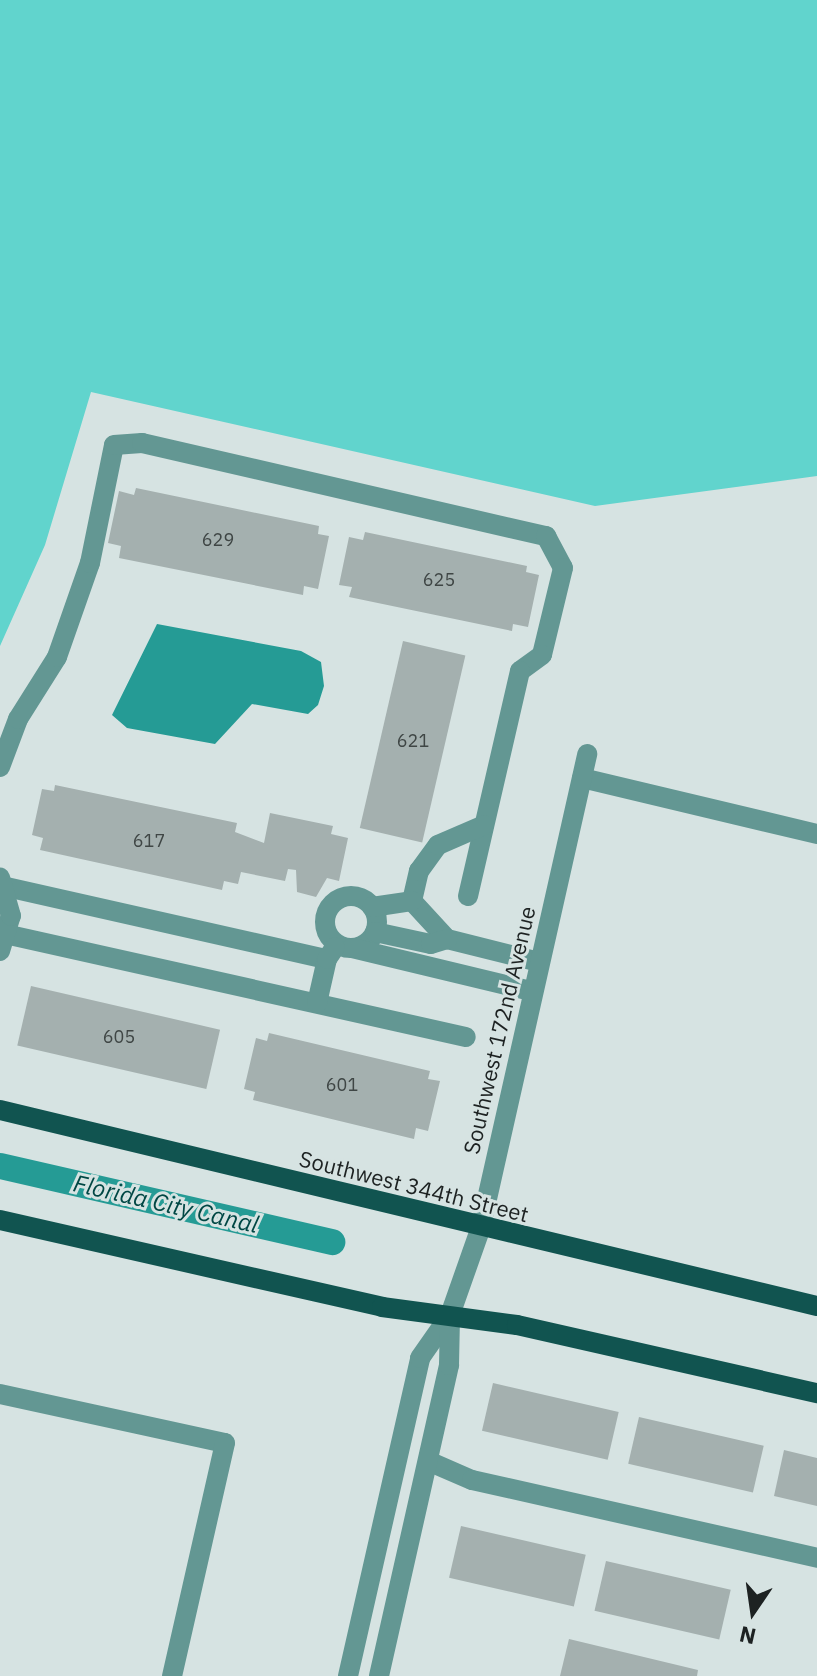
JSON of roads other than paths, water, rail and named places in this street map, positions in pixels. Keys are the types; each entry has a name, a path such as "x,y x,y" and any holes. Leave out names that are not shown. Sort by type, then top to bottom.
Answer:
{"main road":[{"name":"Southwest 344th Street","path":"0,1110 210,1158 480,1230 817,1306"},
{"path":"0,1220 382,1307 450,1315 817,1393"}],"street":[{"path":"0,767 18,719 57,657 90,563 114,445 142,443 546,536 563,568 542,655 520,671 468,896"},
{"name":"Southwest 172nd Avenue","path":"348,1676 420,1358 450,1315 480,1230 531,991 587,754"},
{"path":"582,778 817,834"},
{"path":"437,941 412,901 419,871 438,845 484,825"},
{"path":"466,1037 317,1003 3,943 11,916 1,882 422,965 531,991"},
{"path":"339,951 324,924 334,901 350,895 372,907 412,901"},
{"path":"339,951 366,944 375,932 372,907"},
{"path":"375,932 539,962"},
{"path":"422,965 437,941"},
{"path":"317,1003 339,951"},
{"name":"Southwest 172nd Avenue","path":"379,1676 449,1365 450,1315"},
{"path":"0,1394 225,1443 172,1676"},
{"path":"428,1461 472,1480 817,1558"}],"waterway":[{"name":"Florida City Canal","path":"0,1166 332,1242"}]}
